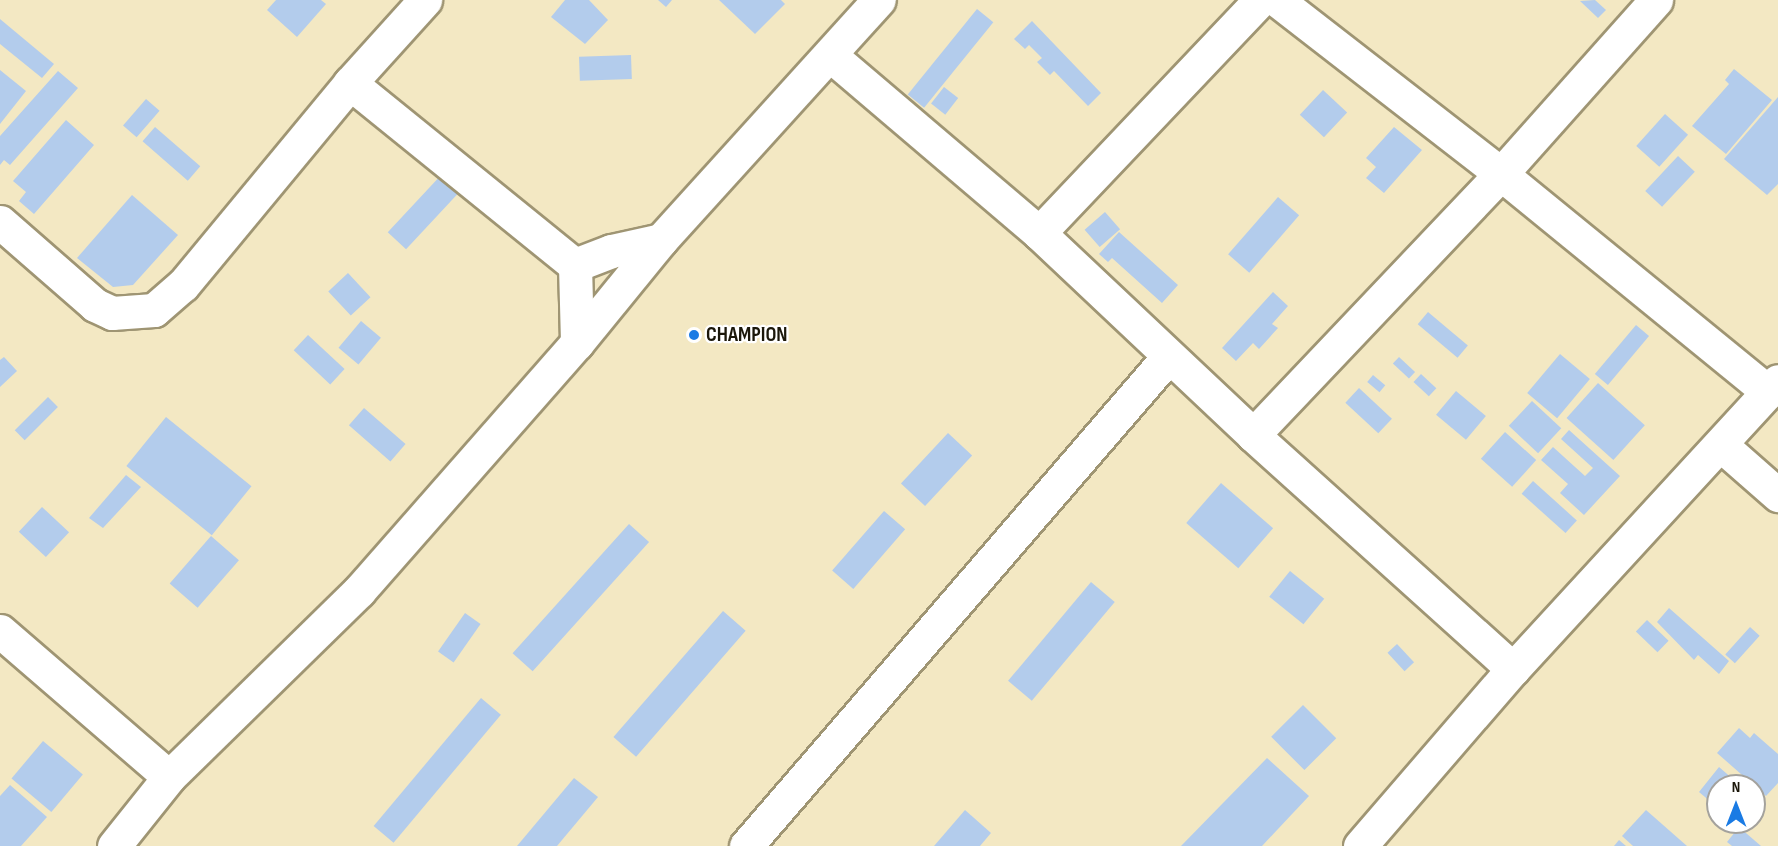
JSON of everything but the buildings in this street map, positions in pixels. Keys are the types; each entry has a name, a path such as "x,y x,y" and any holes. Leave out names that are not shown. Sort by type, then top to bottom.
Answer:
{"street":[{"path":"0,222 95,305 112,313 154,309 183,285 350,83 425,0"},
{"path":"114,846 169,777 359,591 577,343 661,240 879,0"},
{"path":"1039,233 1260,0"},
{"path":"1277,0 1773,386 1513,669 1360,846"},
{"path":"1253,435 1502,174 1656,0"},
{"path":"830,55 1039,233 1253,435 1513,669"},
{"path":"350,83 575,265 577,343"},
{"path":"575,265 611,251 661,240"},
{"path":"746,846 1169,356"},
{"path":"1721,445 1778,495"},
{"path":"0,631 169,777"}],"place":[{"name":"CHAMPION","path":"694,335"}]}
